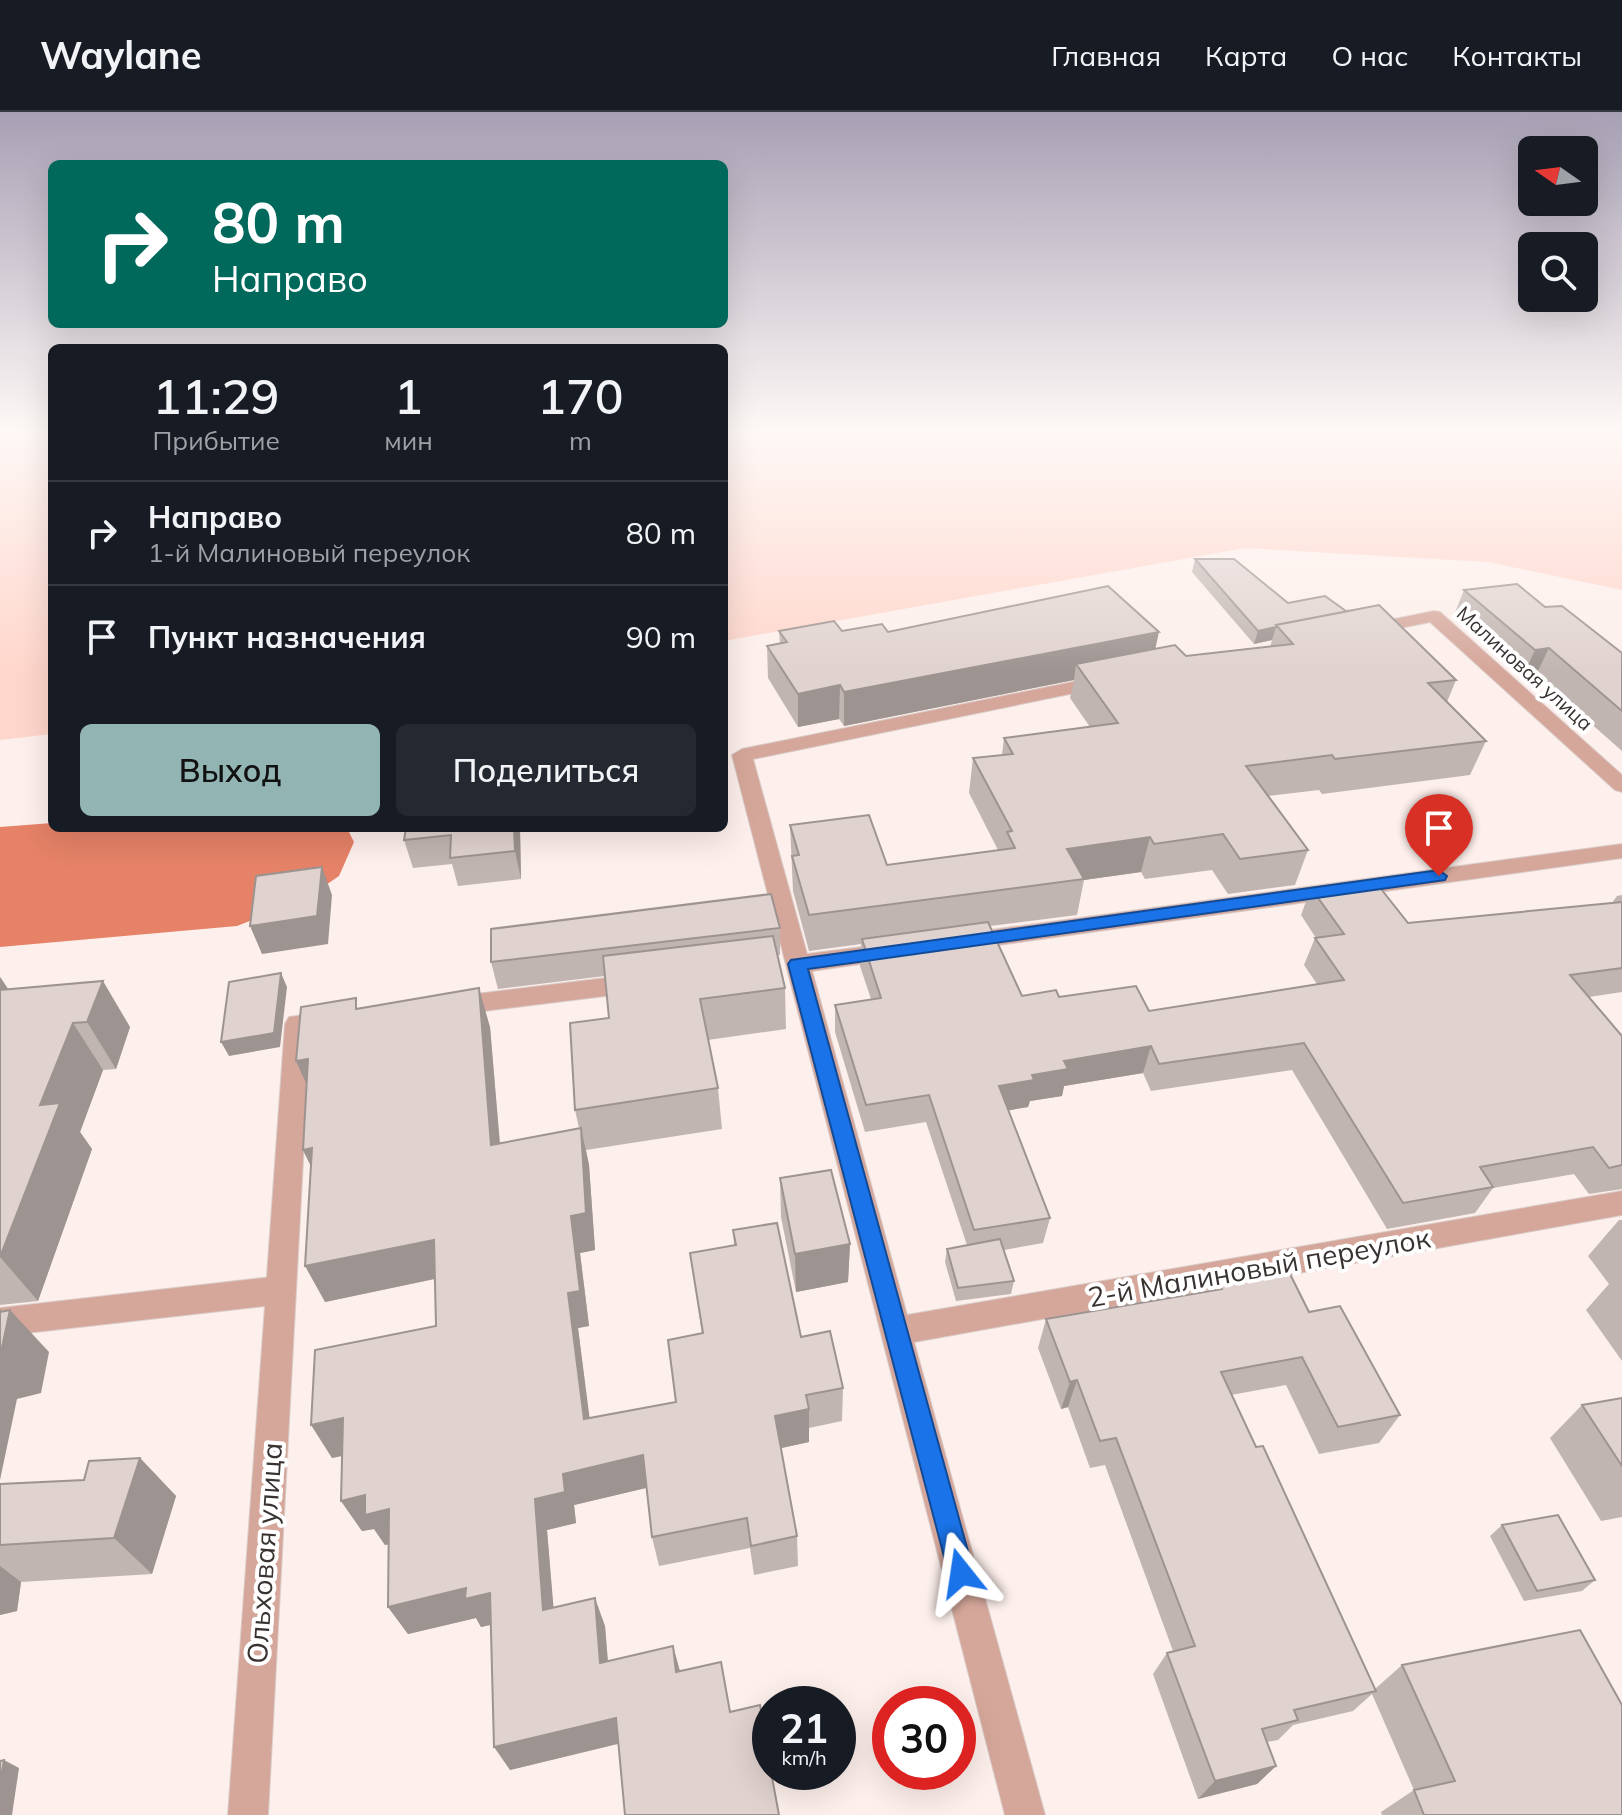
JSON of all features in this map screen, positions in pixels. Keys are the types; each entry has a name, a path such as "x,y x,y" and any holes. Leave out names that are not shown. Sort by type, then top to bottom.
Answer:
{"street":[{"name":"Малиновая улица","path":"1342,634 1434,616 1622,786"},
{"path":"1025,1815 742,755 1126,678"},
{"path":"766,968 1622,851"},
{"path":"423,1009 657,981"},
{"name":"Ольховая улица","path":"248,1815 298,1024 360,1017"},
{"name":"2-й Малиновый переулок","path":"896,1331 1622,1203"},
{"path":"0,1322 281,1290"}],"shaded area":[{"path":"0,513 48,513 48,734 0,740"},
{"path":"728,513 1622,513 1622,590 1488,562 1245,548 728,640"},
{"path":"48,823 48,832 349,832 354,842 339,876 307,898 237,926 0,947 0,827"}],"building":[{"path":"1195,559 1234,559 1288,603 1325,596 1346,611 1354,610 1258,631"},
{"path":"1517,584 1545,607 1562,606 1622,653 1622,711 1549,648 1535,650 1464,590"},
{"path":"1108,586 1159,632 844,692 840,685 798,694 767,646 787,642 779,631 834,621 842,631 882,624 888,632"},
{"path":"1379,605 1456,680 1428,683 1486,741 1246,766 1308,850 1240,859 1223,834 1154,844 1150,837 1067,849 1084,879 809,915 792,856 799,855 790,825 869,815 887,865 1015,848 1007,832 1012,831 973,758 1013,754 1004,738 1118,723 1076,664 1175,645 1186,656 1293,644 1276,625"},
{"path":"405,832 514,832 515,851 450,858 451,835 404,840"},
{"path":"322,867 317,916 250,926 256,876"},
{"path":"1374,880 1408,923 1622,902 1622,968 1570,975 1622,1036 1622,1165 1609,1168 1593,1147 1480,1167 1493,1187 1403,1203 1304,1043 1159,1064 1151,1046 1064,1061 1068,1069 1032,1075 1034,1080 999,1086 1050,1218 974,1230 929,1095 866,1105 835,1005 881,998 862,939 988,922 1022,996 1056,990 1059,997 1136,986 1149,1011 1344,980 1315,938 1344,934 1311,888"},
{"path":"771,894 780,928 491,962 491,929"},
{"path":"773,936 785,988 700,999 718,1088 575,1110 570,1023 609,1018 603,956"},
{"path":"281,973 274,1033 221,1042 229,982"},
{"path":"103,981 87,1022 73,1023 40,1105 60,1103 0,1257 0,990"},
{"path":"479,988 491,1145 581,1128 586,1213 571,1216 580,1291 568,1293 584,1419 676,1402 668,1340 703,1333 690,1253 736,1245 733,1230 777,1223 801,1337 830,1331 843,1388 806,1395 809,1409 775,1416 797,1536 751,1546 747,1518 652,1537 643,1455 563,1474 565,1492 535,1499 543,1610 595,1598 600,1663 673,1646 676,1672 721,1662 730,1712 752,1707 752,1790 774,1790 779,1815 625,1815 616,1718 494,1747 490,1593 465,1599 466,1588 388,1607 389,1509 365,1515 365,1495 341,1501 343,1418 311,1425 315,1350 436,1326 434,1240 305,1266 312,1148 303,1150 308,1059 296,1061 301,1007 356,998 356,1009"},
{"path":"831,1170 850,1244 795,1254 780,1178"},
{"path":"1000,1239 1014,1281 958,1288 947,1249"},
{"path":"1288,1270 1309,1312 1340,1306 1400,1415 1338,1427 1302,1357 1221,1372 1256,1447 1263,1446 1376,1691 1294,1710 1298,1720 1262,1729 1276,1766 1215,1781 1167,1653 1195,1646 1116,1438 1100,1441 1077,1380 1070,1382 1046,1319 1222,1289 1219,1282"},
{"path":"10,1310 1,1352 0,1352 0,1312"},
{"path":"1622,1398 1622,1466 1582,1405"},
{"path":"140,1458 114,1538 0,1545 0,1484 84,1480 89,1461"},
{"path":"1558,1515 1595,1580 1537,1591 1502,1525"},
{"path":"1580,1630 1622,1705 1622,1815 1424,1815 1414,1790 1455,1781 1402,1665"},
{"path":"4,1760 0,1783 0,1761"}],"route":[{"path":"961,1573 797,964 1439,876"}]}
